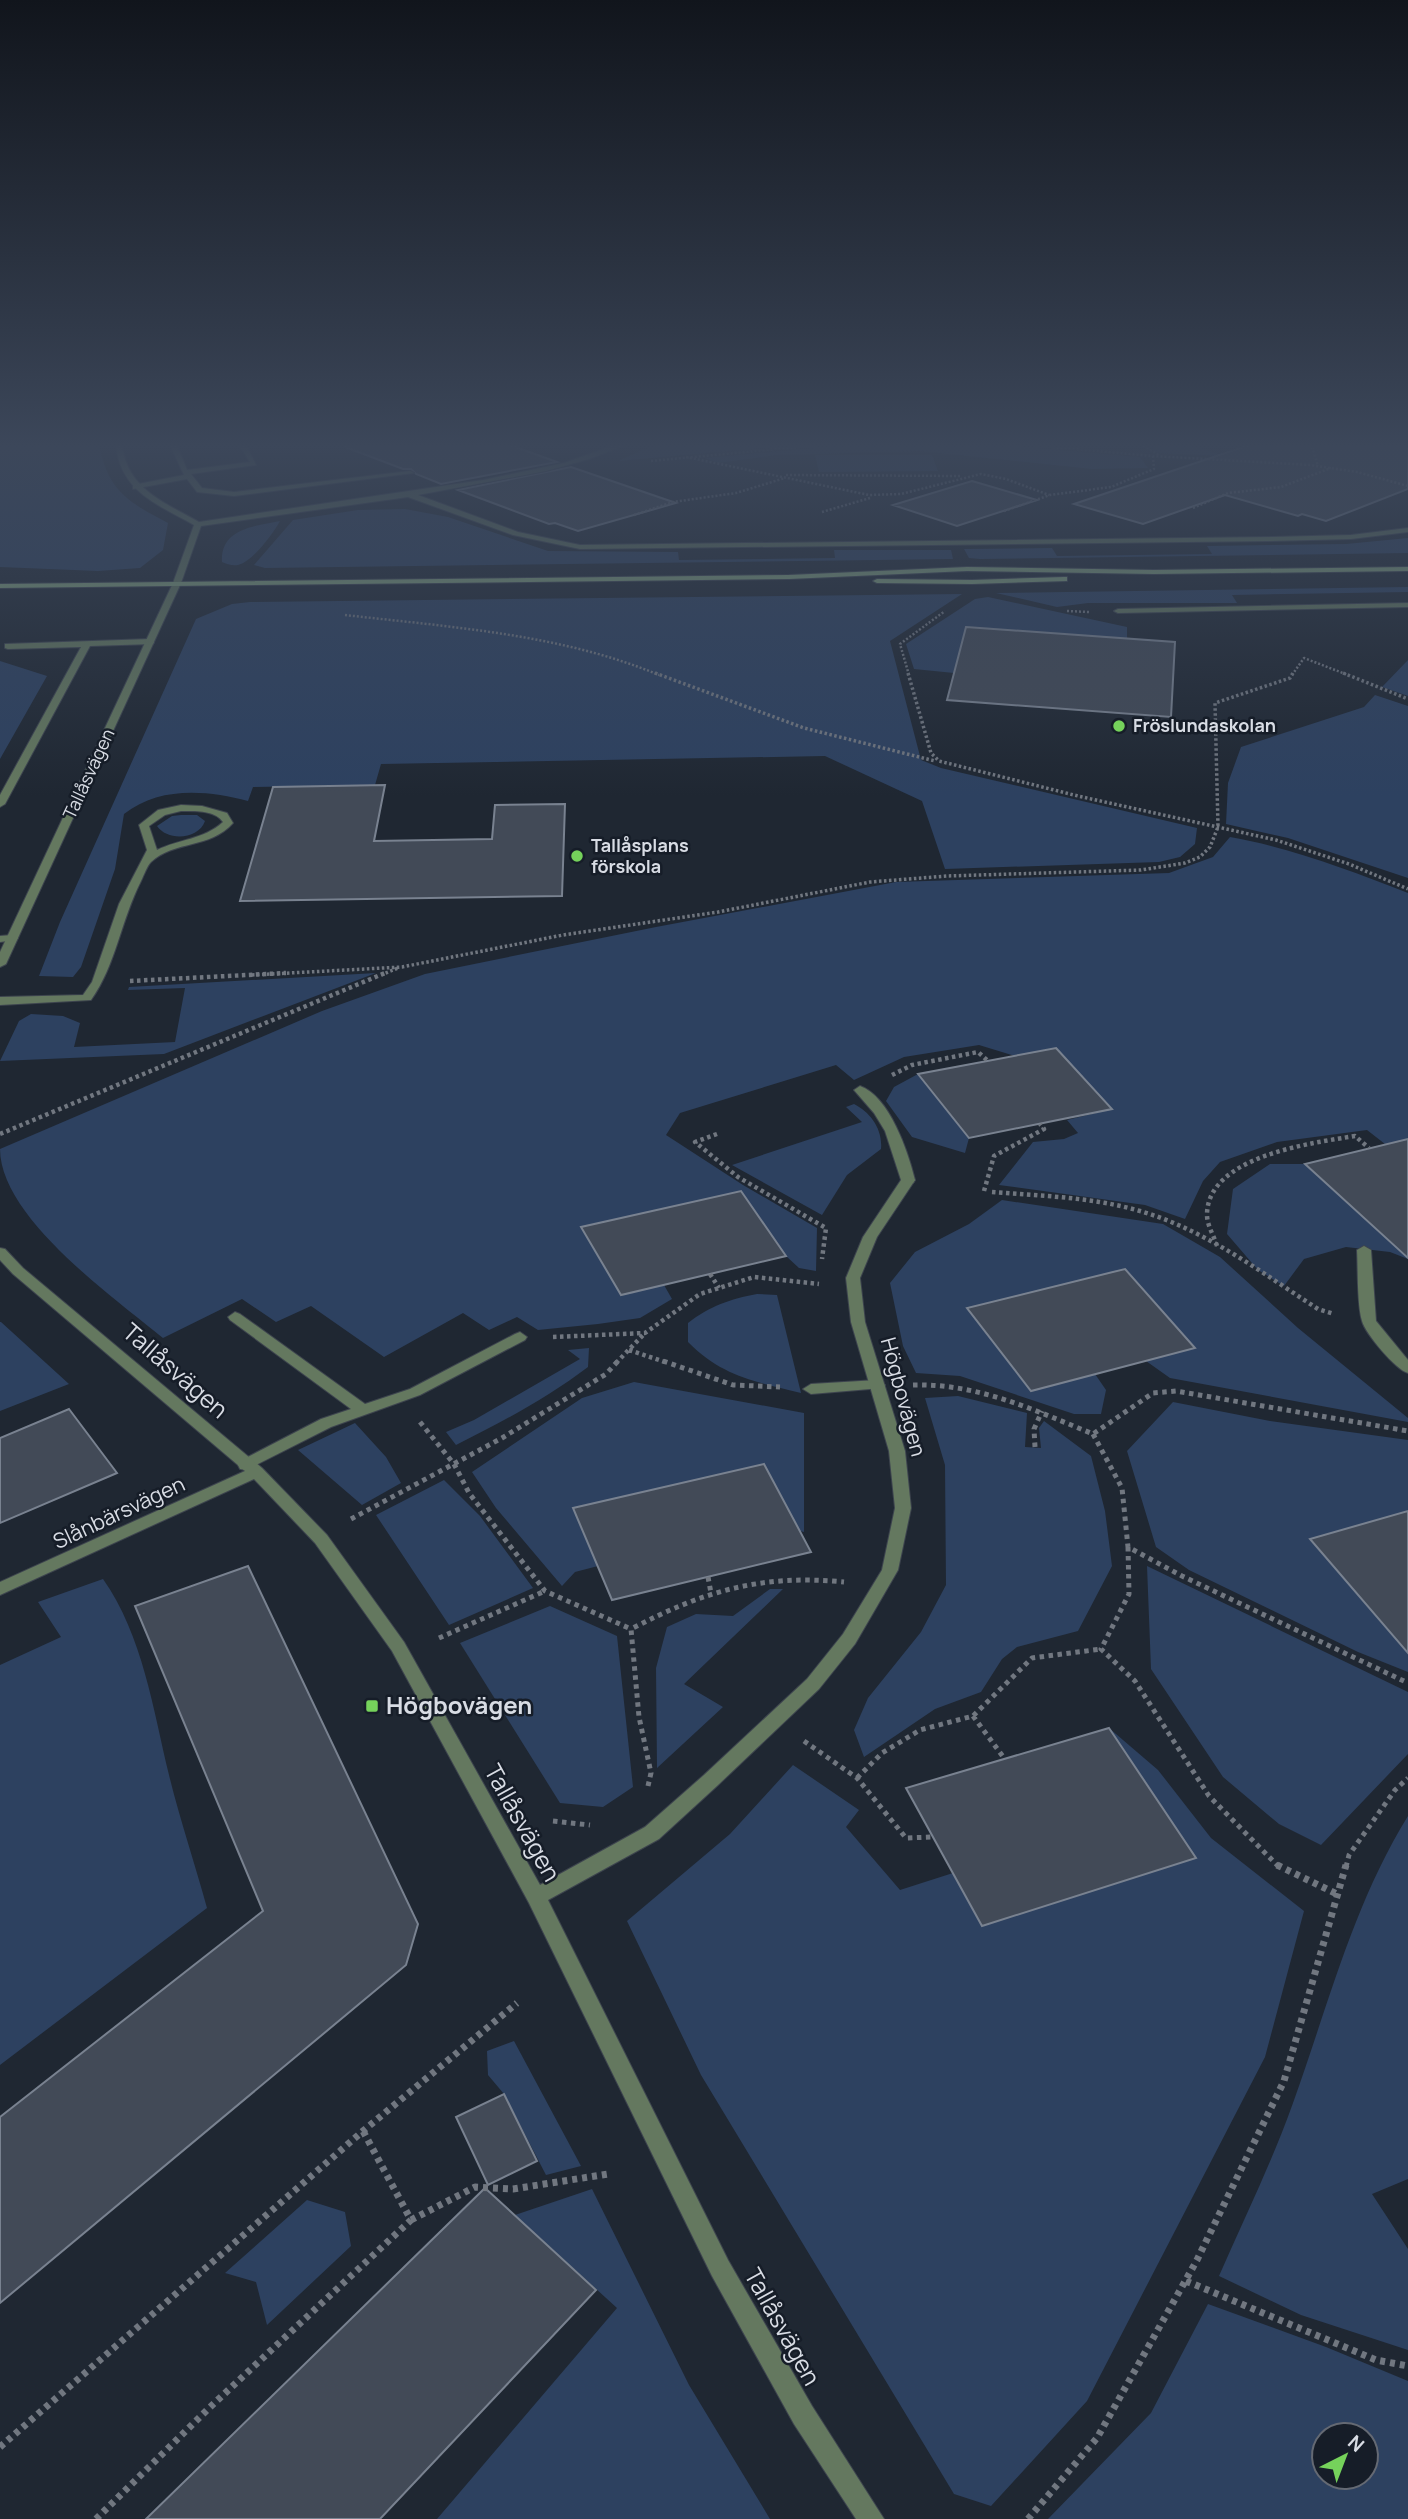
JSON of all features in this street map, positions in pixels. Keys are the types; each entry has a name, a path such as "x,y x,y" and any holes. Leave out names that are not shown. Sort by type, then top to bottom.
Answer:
{"street":[{"name":"Tallåsvägen","path":"0,964 6,938 150,642 185,561"},
{"path":"0,586 789,577 972,582 1154,572 1408,569"},
{"path":"1118,611 1408,605"},
{"path":"8,646 150,642"},
{"path":"0,804 87,644"},
{"path":"0,1001 87,998 98,982 124,904 148,860 151,845 145,825 154,815 172,808 195,807 223,815 228,823 218,833 170,848 148,860"},
{"name":"Högbovägen","path":"536,1896 652,1833 774,1721 813,1684 842,1648 890,1570 903,1508 897,1451 858,1322 853,1278 870,1237 908,1180 900,1143 870,1099 860,1090"},
{"path":"1364,1250 1369,1322 1408,1368"},
{"name":"Tallåsvägen","path":"0,1252 18,1271 251,1469 321,1539 398,1647 536,1896 720,2268 803,2415 871,2519"},
{"path":"235,1317 363,1410"},
{"name":"Slånbärsvägen","path":"0,1589 251,1469 326,1423 400,1397 520,1337"},
{"path":"811,1389 877,1385"}],"path":[{"path":"939,761 931,753 900,644 949,609"},
{"path":"333,613 485,631 615,657 685,686 804,728 1310,849 1408,888"},
{"path":"98,982 402,967 563,935 718,912 870,882 933,876 1161,868 1200,857 1210,847 1218,827 1214,703 1290,678 1304,658 1408,699"},
{"path":"0,1134 314,1001 402,967"},
{"path":"860,1090 912,1065 978,1052 988,1061"},
{"path":"984,1191 994,1156 1044,1129 1040,1124"},
{"path":"717,1133 695,1142 703,1152 753,1185 826,1228 821,1261"},
{"path":"1217,1247 1207,1213 1216,1182 1245,1164 1301,1146 1355,1136 1369,1148"},
{"path":"992,1192 1101,1204 1149,1214 1188,1230 1318,1308 1369,1322"},
{"path":"818,1283 820,1272"},
{"path":"710,1274 719,1288"},
{"path":"351,1519 502,1438 606,1374 645,1333 700,1294 754,1278 854,1288"},
{"path":"520,1337 645,1333"},
{"path":"629,1350 733,1385 811,1389"},
{"path":"917,1385 944,1384 1008,1399 1093,1434 1122,1488 1128,1547 1129,1594 1101,1649"},
{"path":"1093,1434 1153,1393 1175,1391 1408,1431"},
{"path":"400,1397 454,1464 469,1493 545,1591 631,1629"},
{"path":"1035,1447 1034,1429 1042,1411"},
{"path":"1128,1547 1182,1576 1408,1683"},
{"path":"708,1577 711,1593"},
{"path":"631,1629 673,1606 745,1582 806,1577 880,1586"},
{"path":"439,1638 545,1591"},
{"path":"631,1629 639,1717 651,1773 646,1798"},
{"path":"857,1777 882,1753 920,1730 973,1716 1032,1658 1101,1649"},
{"path":"1101,1649 1135,1681 1209,1796 1280,1869 1337,1894"},
{"path":"973,1716 1004,1758"},
{"path":"774,1721 857,1777 906,1838 933,1836"},
{"path":"1028,2519 1097,2438 1186,2281 1284,2081 1349,1856 1395,1790 1408,1778"},
{"path":"553,1821 598,1825"},
{"path":"0,2447 363,2131 517,2003"},
{"path":"363,2131 411,2220"},
{"path":"96,2519 208,2409 411,2220 475,2187 513,2189 608,2174"},
{"path":"1186,2281 1376,2360 1408,2366"}],"shaded area":[{"path":"0,561 150,561 140,568 98,571 0,567"},
{"path":"222,561 247,561 238,565"},
{"path":"258,561 834,561 265,568 254,565"},
{"path":"1408,587 1408,592 1232,595 1237,603 1088,603 1057,607 996,593"},
{"path":"962,594 890,641 921,760 941,768 1197,828 1195,844 1180,857 1159,862 945,869 922,801 825,756 381,764 375,785 253,787 248,801 216,794 184,793 152,799 138,805 124,814 115,869 81,967 73,977 39,976 60,922 196,619 232,604"},
{"path":"988,597 1127,627 1127,638 966,627 954,673 914,669 906,644 975,599"},
{"path":"1408,660 1408,696 1382,687"},
{"path":"0,661 47,676 0,759"},
{"path":"1375,695 1408,706 1408,878 1288,838 1226,824 1228,783 1241,747 1364,707"},
{"path":"197,815 205,821 197,832 183,836 168,834 157,826 172,816"},
{"path":"1230,837 1298,853 1408,893 1408,1139 1385,1144 1367,1130 1277,1142 1220,1162 1203,1181 1185,1219 1145,1205 999,1185 1033,1142 1064,1139 1078,1133 1067,1120 1112,1109 1056,1048 1015,1056 979,1045 904,1057 854,1080 836,1065 680,1113 666,1135 743,1185 817,1228 816,1271 799,1268 786,1256 741,1191 582,1227 621,1295 664,1285 672,1299 640,1318 538,1330 517,1317 489,1330 463,1313 384,1357 311,1306 276,1322 242,1299 163,1338 63,1254 38,1228 18,1201 5,1175 0,1149 322,1011 425,974 896,882 1169,873 1213,857"},
{"path":"376,973 164,1054 0,1061 19,1021 31,1014 63,1016 80,1023 74,1047 175,1042 185,988 128,990 129,987"},
{"path":"918,1074 969,1138 965,1153 912,1137 886,1101 894,1087"},
{"path":"854,1104 865,1112 878,1128 881,1149 847,1175 822,1215 732,1165 862,1122 846,1107"},
{"path":"1270,1164 1305,1164 1392,1243 1408,1239 1408,1259 1390,1252 1346,1247 1304,1259 1284,1286 1258,1270 1227,1234 1233,1189"},
{"path":"1002,1200 1163,1224 1220,1257 1298,1328 1408,1418 1408,1422 1170,1378 1146,1361 1195,1348 968,1309 1031,1391 1095,1374 1106,1390 1101,1414 1074,1414 960,1376 916,1373 903,1346 890,1283 915,1252 969,1224"},
{"path":"757,1294 777,1295 801,1393 740,1376 714,1363 688,1342 688,1323 696,1317 721,1304"},
{"path":"1,1322 69,1384 0,1411"},
{"path":"589,1348 588,1367 524,1409 456,1445 446,1432 474,1420 580,1359 568,1350"},
{"path":"634,1382 804,1413 804,1532 800,1531 764,1464 574,1508 598,1566 575,1572 562,1586 496,1508 472,1472 582,1398"},
{"path":"958,1396 1027,1413 1025,1447 1041,1448 1039,1428 1044,1421 1091,1456 1105,1511 1112,1566 1078,1631 1017,1647 1002,1659 981,1692 935,1709 864,1757 854,1730 868,1698 921,1632 946,1585 945,1465 925,1398"},
{"path":"1173,1402 1270,1421 1408,1440 1408,1511 1311,1539 1395,1638 1408,1635 1408,1672 1358,1652 1189,1570 1156,1547 1127,1451"},
{"path":"355,1423 386,1457 401,1483 362,1505 298,1450"},
{"path":"444,1480 480,1516 533,1588 449,1625 376,1515"},
{"path":"1147,1566 1408,1692 1408,1754 1321,1845 1279,1824 1223,1777 1151,1669"},
{"path":"103,1579 128,1624 145,1674 173,1792 207,1908 0,2065 0,1665 61,1637 38,1602"},
{"path":"770,1589 783,1589 684,1684 723,1707 657,1768 656,1668 667,1627 696,1614 733,1616"},
{"path":"550,1606 617,1636 633,1787 603,1807 560,1803 460,1643"},
{"path":"1109,1728 1158,1770 1211,1838 1304,1911 1265,2057 1087,2401 991,2506 954,2494 701,2075 627,1921 730,1834 793,1765 859,1810 846,1827 900,1890 953,1873 982,1926 1195,1858"},
{"path":"1408,1816 1408,2179 1372,2194 1408,2249 1408,2350 1301,2315 1219,2276 1285,2125 1357,1920"},
{"path":"514,2041 581,2166 546,2175 504,2094 488,2075 487,2051"},
{"path":"592,2189 689,2385 770,2519 437,2519 617,2308 515,2215"},
{"path":"307,2200 345,2212 351,2246 267,2325 256,2282 225,2273"},
{"path":"1208,2304 1326,2347 1408,2381 1408,2519 1048,2519 1151,2413"}],"building":[{"path":"966,627 1175,642 1171,717 947,700"},
{"path":"385,785 374,841 492,839 495,805 565,804 562,896 240,901 273,787"},
{"path":"1056,1048 1112,1109 969,1138 918,1074"},
{"path":"1408,1139 1408,1258 1305,1164"},
{"path":"741,1191 786,1256 621,1295 581,1227"},
{"path":"1125,1269 1195,1348 1031,1391 967,1308"},
{"path":"69,1409 117,1473 0,1523 0,1438"},
{"path":"764,1464 811,1552 612,1600 573,1508"},
{"path":"1408,1511 1408,1653 1310,1539"},
{"path":"248,1566 418,1924 406,1965 0,2303 0,2117 263,1911 135,1606"},
{"path":"1109,1728 1196,1858 982,1926 906,1788"},
{"path":"504,2094 537,2161 488,2185 456,2117"},
{"path":"485,2188 596,2290 380,2519 146,2519"}],"place":[{"name":"Fröslundaskolan","path":"1119,726"},
{"name":"Tallåsplans förskola","path":"577,856"},
{"name":"Högbovägen","path":"372,1706"}]}
